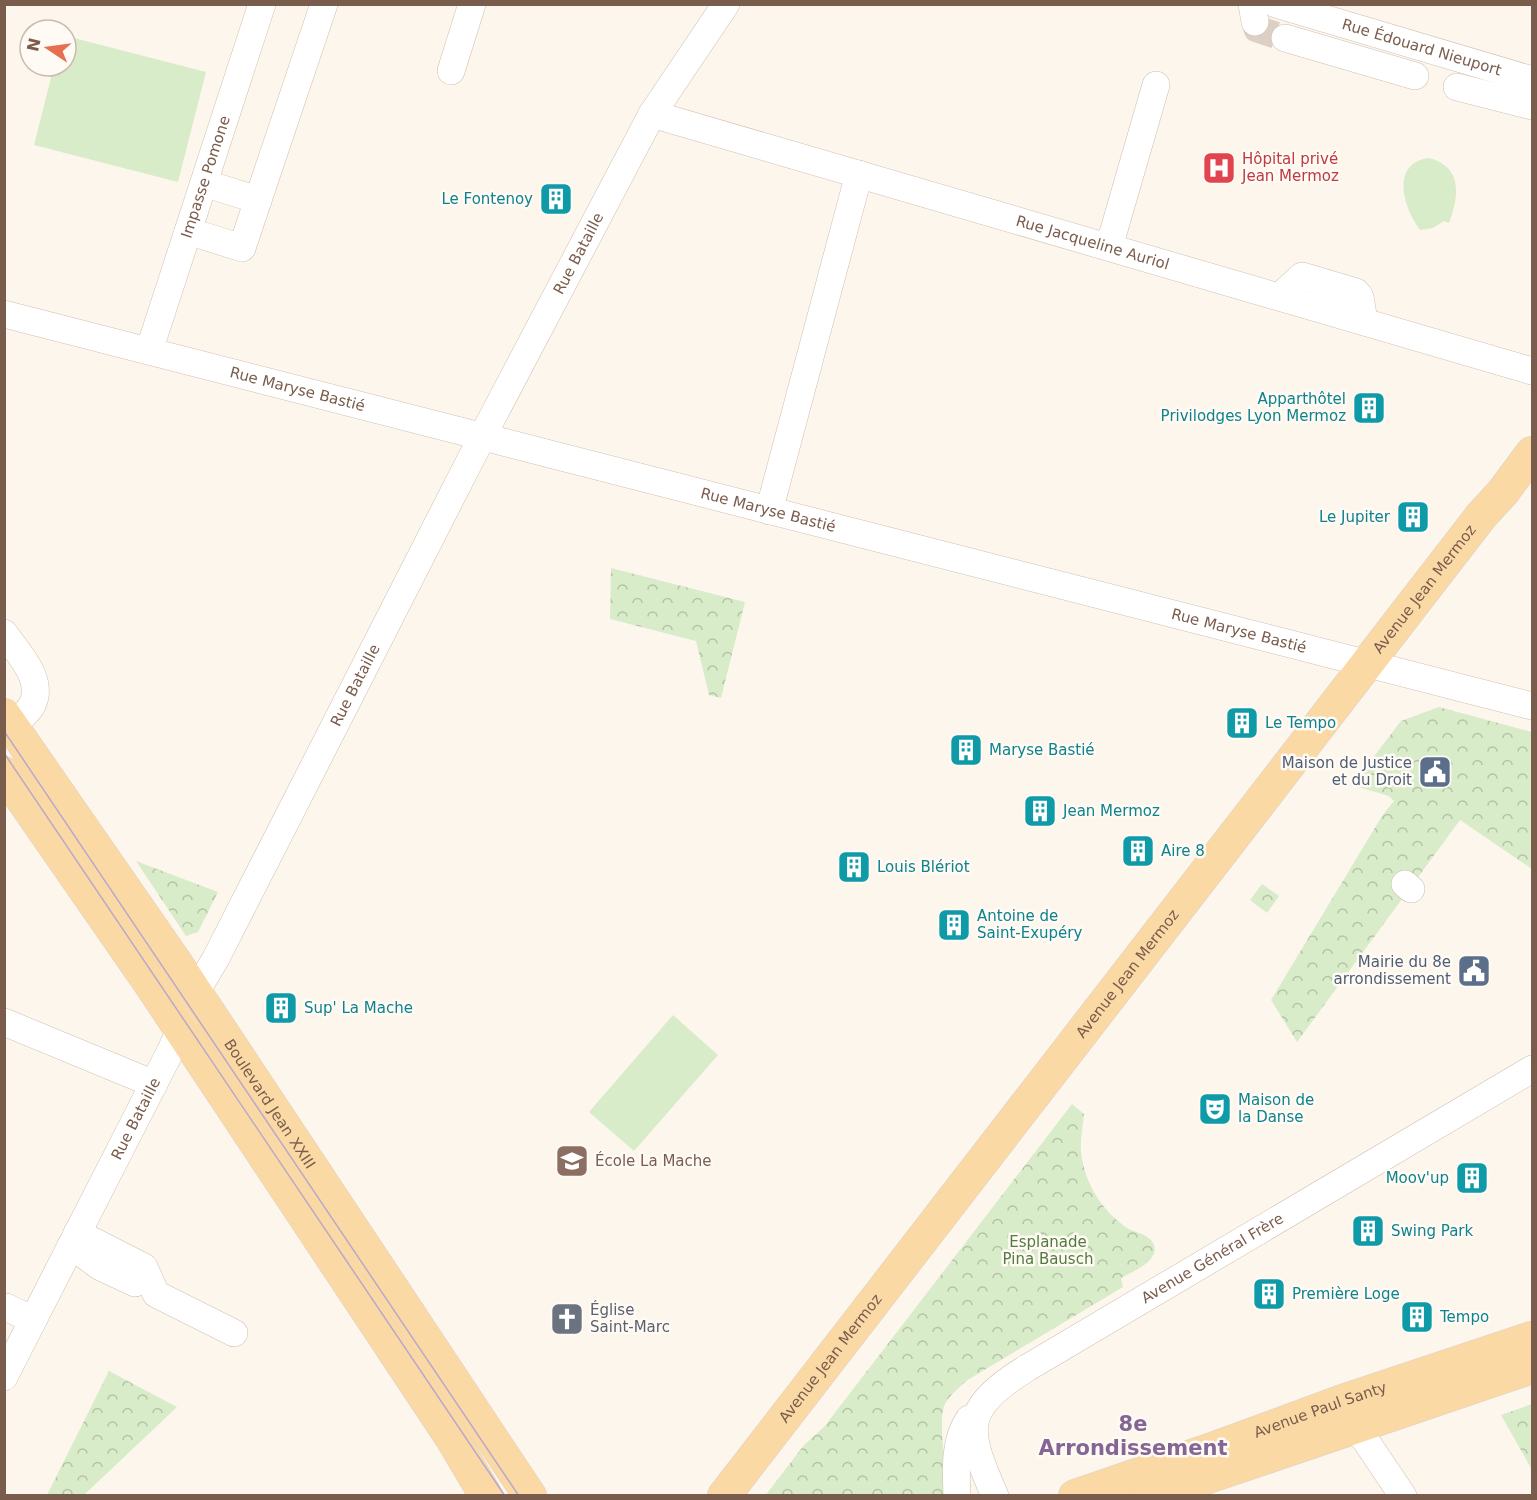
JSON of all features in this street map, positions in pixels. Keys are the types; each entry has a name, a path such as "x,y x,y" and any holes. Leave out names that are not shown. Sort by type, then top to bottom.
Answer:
{"main road":[{"name":"Avenue Jean Mermoz","path":"748,1496 1375,666 1481,516 1533,453"},
{"name":"Avenue Jean Mermoz","path":"724,1496 1375,666 1533,474"},
{"name":"Boulevard Jean XXIII","path":"8,720 197,995 530,1496"},
{"path":"5,773 180,1030 453,1440 486,1496"},
{"name":"Avenue Paul Santy","path":"1152,1496 1533,1338"},
{"name":"Avenue Paul Santy","path":"1075,1496 1215,1448 1533,1367"}],"street":[{"name":"Impasse Pomone","path":"149,351 262,4"},
{"path":"188,231 242,248 324,4"},
{"path":"451,71 472,4"},
{"name":"Rue Bataille","path":"4,1377 482,437 652,114 726,4"},
{"name":"Rue Édouard Nieuport","path":"1275,4 1533,80"},
{"path":"1286,38 1415,76"},
{"path":"1109,247 1156,85"},
{"path":"1457,87 1533,106"},
{"name":"Rue Jacqueline Auriol","path":"652,114 1533,371"},
{"path":"769,511 859,174"},
{"path":"204,183 258,200"},
{"name":"Rue Maryse Bastié","path":"4,314 1533,706"},
{"path":"4,633 32,675 37,691 31,706 8,720"},
{"path":"4,1022 154,1084"},
{"name":"Avenue Général Frère","path":"957,1496 955,1466 959,1442 967,1421 991,1394 1018,1374 1533,1069"},
{"path":"74,1239 99,1266 135,1283"},
{"path":"74,1239 144,1267 156,1294 234,1333"},
{"path":"6,1306 33,1320"},
{"path":"979,1409 973,1426 974,1440 977,1455 995,1496"},
{"path":"1348,1414 1403,1496"}],"green space":[{"path":"78,39 206,72 178,182 34,145 51,78 78,78"},
{"path":"1429,158 1440,162 1453,175 1456,184 1455,203 1449,223 1444,221 1433,228 1420,230 1405,199 1405,177 1409,168"},
{"path":"611,568 745,602 721,698 709,695 696,641 610,619"},
{"path":"1439,707 1532,732 1532,869 1460,820 1297,1042 1271,1000 1382,816 1394,801 1389,796 1352,785 1401,721"},
{"path":"136,861 218,892 198,932 186,936"},
{"path":"1262,884 1279,896 1267,913 1250,900"},
{"path":"673,1015 718,1055 634,1151 589,1112"},
{"name":"Esplanade Pina Bausch","path":"1072,1104 1084,1114 1081,1151 1086,1174 1095,1194 1118,1221 1152,1241 1155,1251 1153,1256 1144,1265 1121,1278 1123,1287 966,1381 950,1396 943,1410 942,1433 950,1495 765,1496 804,1445 824,1427"},
{"path":"109,1371 177,1407 84,1495 47,1495"},
{"path":"1532,1404 1532,1470 1501,1415"}],"tunnel":[{"path":"1255,22 1257,29 1285,38"}],"tram line":[{"path":"4,731 519,1496"},
{"path":"4,753 505,1496"}],"place":[{"name":"Hôpital privé Jean Mermoz","path":"1219,168"},
{"name":"Le Fontenoy","path":"556,199"},
{"name":"Apparthôtel Privilodges Lyon Mermoz","path":"1369,408"},
{"name":"Le Jupiter","path":"1413,517"},
{"name":"Le Tempo","path":"1242,723"},
{"name":"Maryse Bastié","path":"966,750"},
{"name":"Maison de Justice et du Droit","path":"1435,772"},
{"name":"Jean Mermoz","path":"1040,811"},
{"name":"Aire 8","path":"1138,851"},
{"name":"Louis Blériot","path":"854,867"},
{"name":"Antoine de Saint-Exupéry","path":"954,925"},
{"name":"Mairie du 8e arrondissement","path":"1474,971"},
{"name":"Sup' La Mache","path":"281,1008"},
{"name":"Maison de la Danse","path":"1215,1109"},
{"name":"École La Mache","path":"572,1161"},
{"name":"Moov'up","path":"1472,1178"},
{"name":"Swing Park","path":"1368,1231"},
{"name":"Première Loge","path":"1269,1294"},
{"name":"Tempo","path":"1417,1317"},
{"name":"Église Saint-Marc","path":"567,1319"}],"district":[{"name":"8e Arrondissement","path":"1133,1436"}]}
